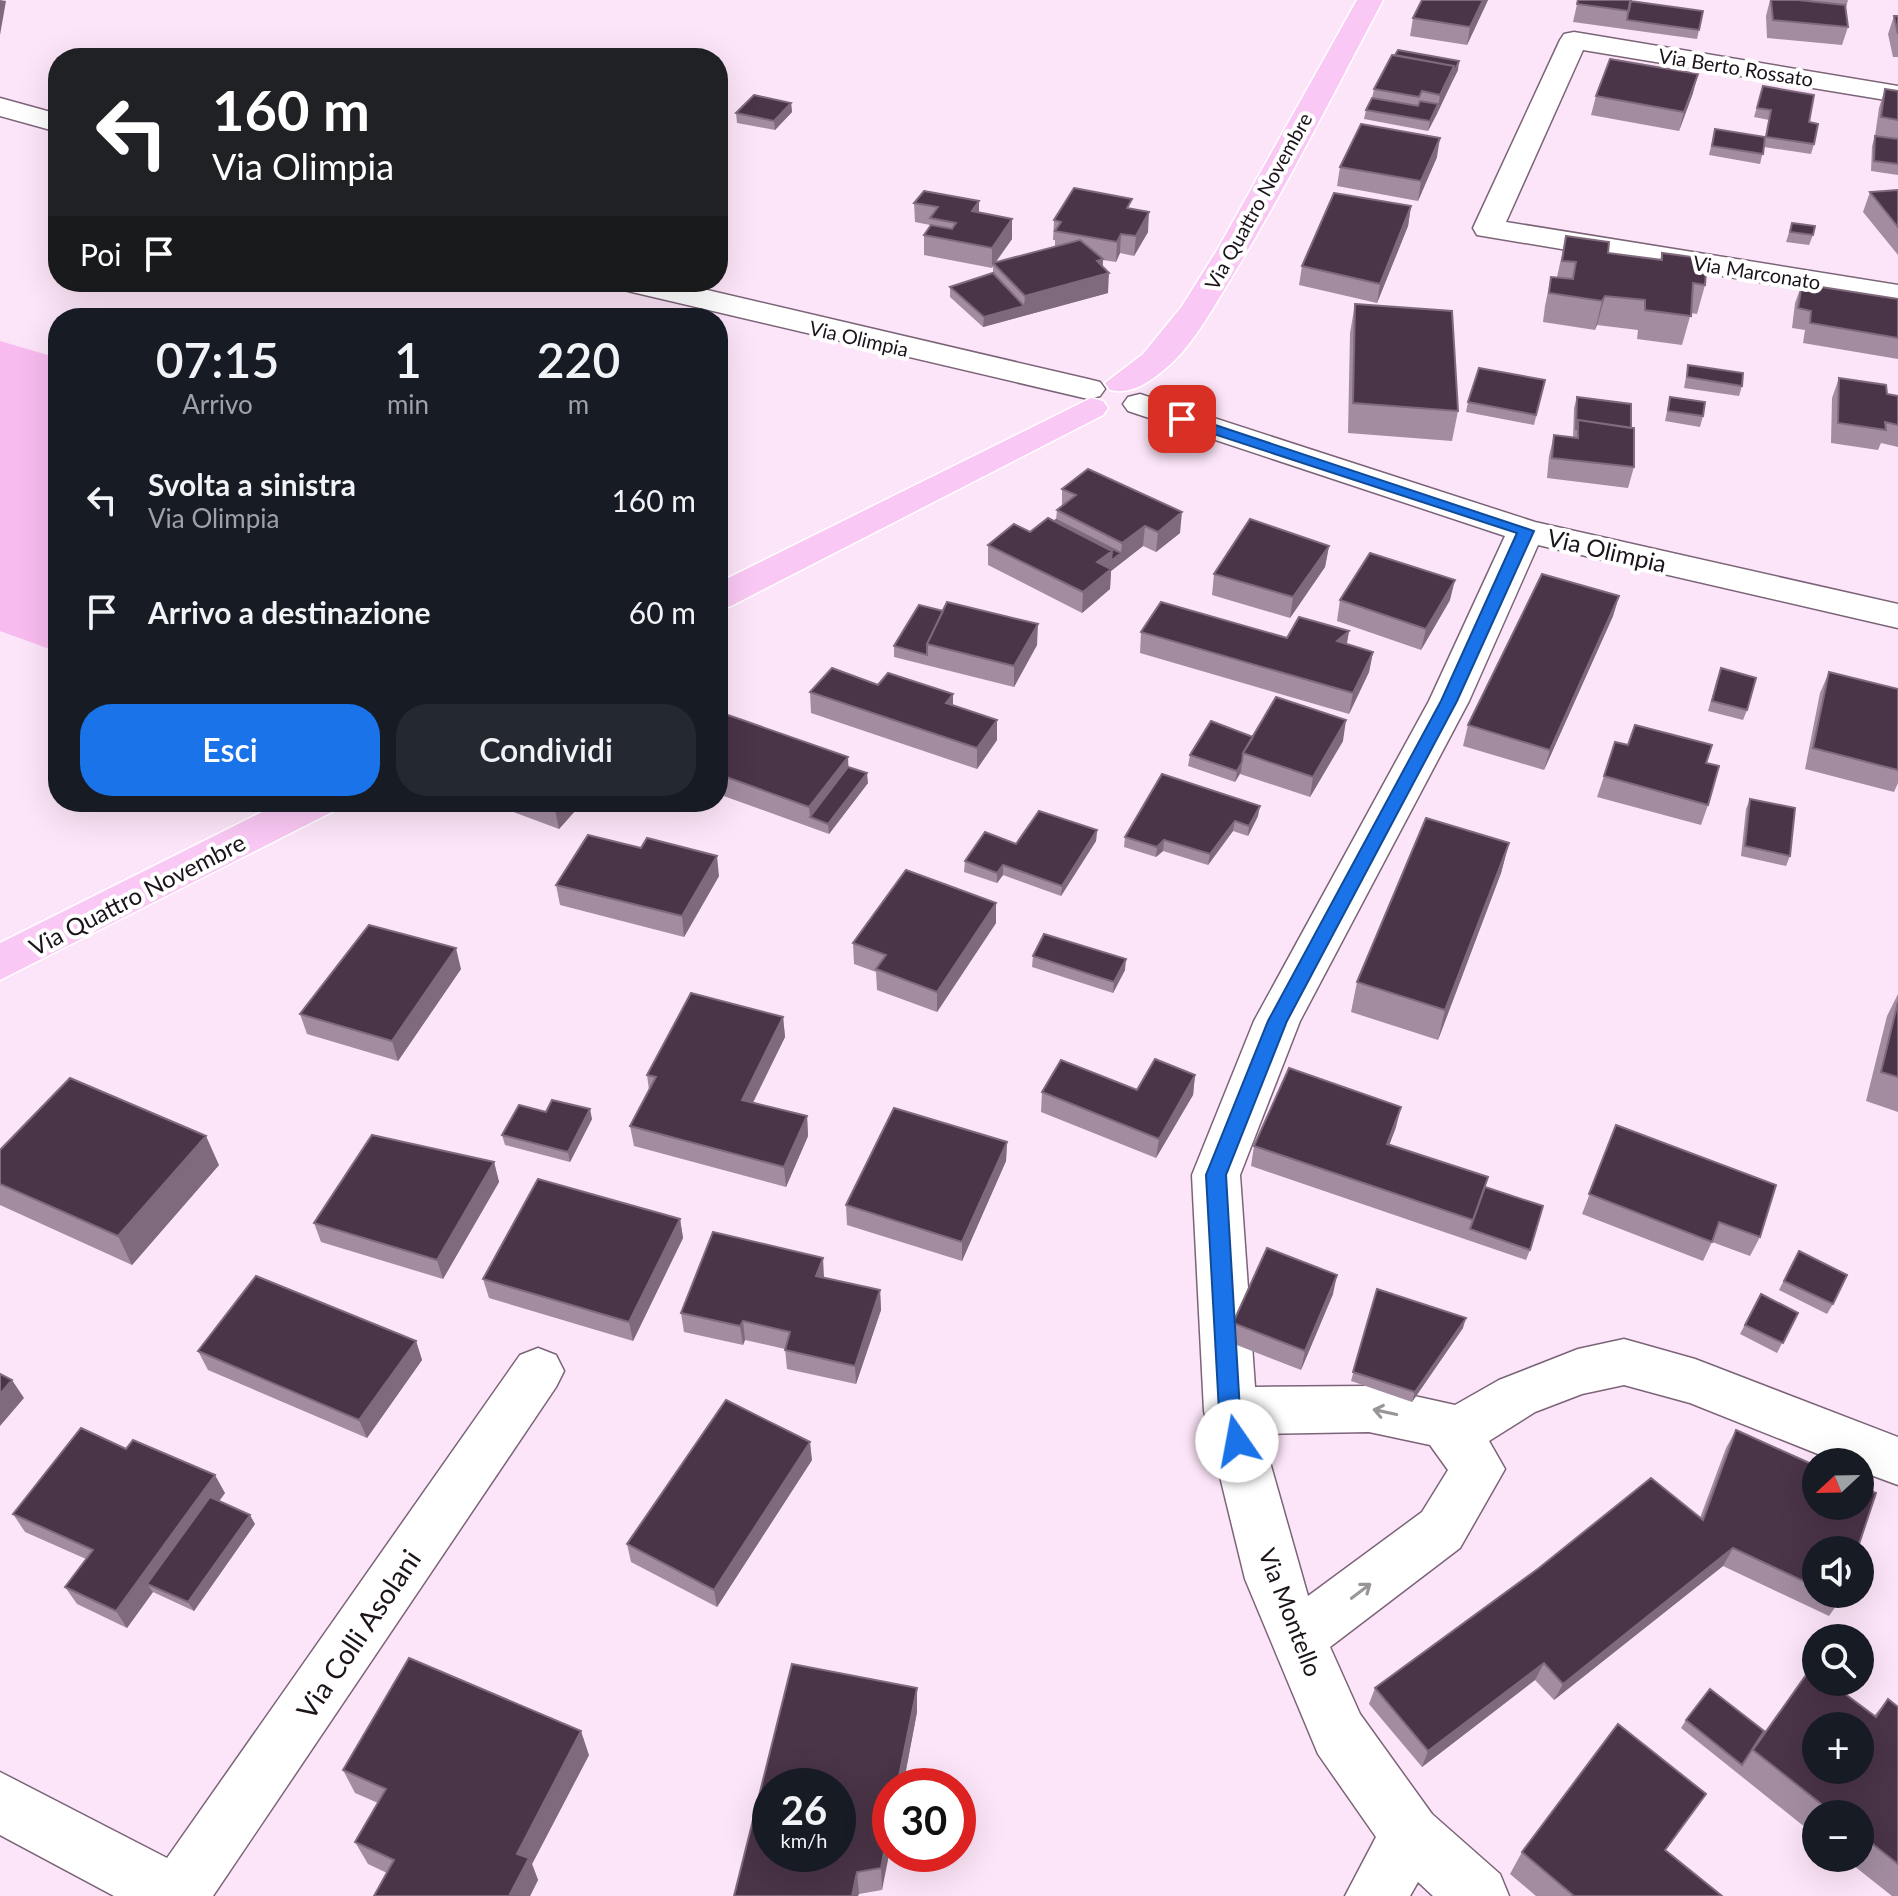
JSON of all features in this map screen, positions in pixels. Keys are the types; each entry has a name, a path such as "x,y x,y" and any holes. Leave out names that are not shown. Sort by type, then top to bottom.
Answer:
{"main road":[{"name":"Via Quattro Novembre","path":"728,593 1089,399 1103,383 1131,394 1195,311 1233,250 1370,0"},
{"name":"Via Quattro Novembre","path":"0,963 297,812"}],"street":[{"name":"Via Berto Rossato","path":"1574,40 1898,94"},
{"name":"Via Marconato","path":"1574,40 1488,228 1898,295"},
{"path":"0,107 48,120"},
{"name":"Via Olimpia","path":"671,292 1089,399"},
{"name":"Via Olimpia","path":"1131,394 1526,531 1898,616"},
{"name":"Via Montello","path":"1478,1896 1411,1835 1339,1734 1273,1579 1230,1411 1216,1175 1277,1021 1449,701 1526,531"},
{"path":"1453,1434 1517,1396 1578,1372 1624,1362 1695,1382 1898,1461"},
{"name":"Via Colli Asolani","path":"0,1802 176,1896 538,1371"},
{"path":"1230,1411 1369,1409 1446,1425 1478,1469 1441,1530 1298,1637"},
{"path":"1376,1896 1411,1835"}],"shaded area":[{"path":"0,341 48,355 48,648 0,631"}],"building":[{"path":"1422,0 1483,0 1470,27 1413,18"},
{"path":"1578,0 1631,0 1629,11 1577,4"},
{"path":"1771,0 1845,5 1848,27 1773,20"},
{"path":"1630,1 1703,11 1699,30 1627,20"},
{"path":"1398,50 1459,61 1453,75 1454,66 1395,55"},
{"path":"1392,55 1454,66 1440,95 1422,91 1419,97 1374,89"},
{"path":"1610,59 1698,74 1684,112 1596,96"},
{"path":"1763,86 1814,95 1809,122 1818,124 1814,144 1766,137 1771,110 1757,108"},
{"path":"1885,89 1898,91 1898,120 1881,117"},
{"path":"754,95 791,103 774,121 736,113"},
{"path":"1372,98 1418,106 1420,101 1438,104 1430,121 1366,110"},
{"path":"1361,124 1440,138 1421,181 1340,167"},
{"path":"1715,129 1765,137 1763,154 1712,146"},
{"path":"1875,136 1898,139 1898,164 1874,161"},
{"path":"1074,188 1132,199 1127,208 1149,212 1136,236 1121,234 1117,242 1055,231 1061,222 1054,220"},
{"path":"1898,190 1898,227 1870,192"},
{"path":"924,191 979,201 972,211 1012,219 992,248 924,235 931,225 952,229 956,223 930,218 938,207 914,203"},
{"path":"1334,193 1411,206 1380,284 1302,266"},
{"path":"1792,223 1815,226 1813,235 1790,232"},
{"path":"1566,236 1609,242 1608,253 1662,260 1662,253 1707,259 1705,285 1693,283 1691,316 1645,310 1645,300 1605,296 1602,301 1549,293 1551,277 1573,279 1576,262 1562,261"},
{"path":"1080,240 1103,259 1097,261 1109,273 1025,296 993,263"},
{"path":"993,273 1024,306 984,317 950,287"},
{"path":"1802,284 1898,299 1898,338 1810,323 1811,311 1798,308"},
{"path":"1355,304 1452,311 1458,411 1353,403"},
{"path":"1688,365 1743,373 1742,386 1687,377"},
{"path":"1479,368 1545,380 1536,415 1468,402"},
{"path":"1839,378 1886,385 1887,394 1898,396 1898,425 1885,422 1886,430 1838,423"},
{"path":"1577,397 1631,404 1631,428 1578,420 1576,430"},
{"path":"1670,397 1705,402 1703,416 1668,411"},
{"path":"1578,420 1634,428 1634,467 1552,458 1554,435 1578,438"},
{"path":"1088,469 1182,512 1158,532 1145,526 1122,543 1057,510 1076,495 1062,489"},
{"path":"1048,518 1112,551 1097,562 1111,569 1083,592 988,545 1014,524 1030,532"},
{"path":"1250,519 1329,546 1293,597 1214,574"},
{"path":"1056,520 1121,553 1111,561 1112,551"},
{"path":"1370,553 1455,580 1426,629 1340,600"},
{"path":"1542,574 1619,596 1550,750 1468,725"},
{"path":"947,602 1038,624 1014,666 927,644"},
{"path":"1161,602 1287,638 1299,617 1349,631 1337,641 1373,652 1353,693 1141,632"},
{"path":"919,605 943,611 927,644 927,655 894,646"},
{"path":"832,668 878,685 888,673 953,694 946,703 997,720 977,748 810,692"},
{"path":"1721,668 1756,678 1747,710 1712,701"},
{"path":"1829,672 1898,689 1898,770 1813,748"},
{"path":"1276,697 1346,720 1313,777 1243,753"},
{"path":"728,715 848,757 809,807 728,778"},
{"path":"1211,721 1253,737 1237,771 1190,755"},
{"path":"1635,725 1712,745 1706,763 1719,766 1708,805 1604,776 1615,742 1628,745"},
{"path":"848,767 867,773 828,824 810,817"},
{"path":"1162,774 1260,806 1249,826 1235,821 1210,854 1164,840 1157,847 1125,837"},
{"path":"1750,799 1795,808 1790,856 1745,846"},
{"path":"1039,811 1097,830 1062,886 1003,865 997,873 965,861 985,832 1016,844"},
{"path":"1426,818 1509,843 1445,1010 1357,982"},
{"path":"588,835 641,848 647,838 717,856 682,916 556,885"},
{"path":"906,870 996,903 937,992 876,969 886,955 853,943"},
{"path":"369,925 456,948 392,1041 300,1014"},
{"path":"1044,934 1126,959 1114,982 1033,956"},
{"path":"691,993 783,1017 742,1100 807,1116 784,1167 630,1126 656,1077 647,1075"},
{"path":"1898,1002 1898,1077 1881,1072"},
{"path":"1155,1059 1195,1075 1159,1139 1042,1092 1061,1060 1137,1090"},
{"path":"1289,1068 1401,1107 1387,1144 1488,1177 1473,1220 1254,1146"},
{"path":"70,1078 206,1136 118,1236 0,1184 0,1150"},
{"path":"552,1100 590,1109 568,1152 502,1135 519,1105 546,1112"},
{"path":"894,1108 1007,1142 962,1242 846,1205"},
{"path":"1616,1125 1776,1185 1760,1237 1719,1222 1712,1242 1589,1194"},
{"path":"372,1135 494,1162 437,1260 314,1223"},
{"path":"538,1179 680,1219 629,1322 483,1279"},
{"path":"1485,1187 1543,1206 1530,1250 1470,1229"},
{"path":"713,1232 823,1258 816,1276 880,1290 855,1366 785,1350 790,1332 743,1321 740,1326 681,1313"},
{"path":"1267,1248 1337,1275 1305,1351 1233,1323"},
{"path":"1799,1251 1847,1275 1833,1304 1784,1281"},
{"path":"256,1276 416,1341 359,1420 198,1351"},
{"path":"1377,1289 1466,1318 1415,1392 1353,1372"},
{"path":"1761,1294 1798,1313 1783,1343 1745,1325"},
{"path":"0,1374 12,1380 0,1394"},
{"path":"726,1400 810,1442 714,1590 627,1544"},
{"path":"81,1428 126,1449 133,1440 215,1475 116,1611 65,1587 93,1550 13,1514"},
{"path":"1736,1430 1802,1460 1802,1520 1867,1520 1862,1536 1802,1536 1802,1580 1733,1548 1563,1684 1544,1663 1428,1751 1375,1688 1539,1568 1651,1478 1703,1520"},
{"path":"210,1497 250,1515 188,1602 147,1584"},
{"path":"409,1658 581,1731 517,1854 529,1858 509,1896 374,1896 394,1860 355,1842 386,1789 343,1770"},
{"path":"792,1664 917,1688 901,1768 872,1768 872,1870 857,1872 852,1896 734,1896 752,1824 752,1872 856,1872 856,1768 766,1768"},
{"path":"1802,1681 1802,1696 1848,1696 1869,1712 1802,1712 1802,1784 1874,1784 1874,1716 1876,1717 1888,1699 1898,1707 1898,1864 1874,1845 1874,1800 1816,1800 1753,1750"},
{"path":"1710,1689 1764,1731 1742,1765 1686,1720"},
{"path":"1618,1724 1706,1794 1665,1850 1722,1896 1574,1896 1522,1852"}],"route":[{"path":"1182,419 1526,531 1449,701 1277,1021 1216,1175 1230,1411 1237,1441"}]}
